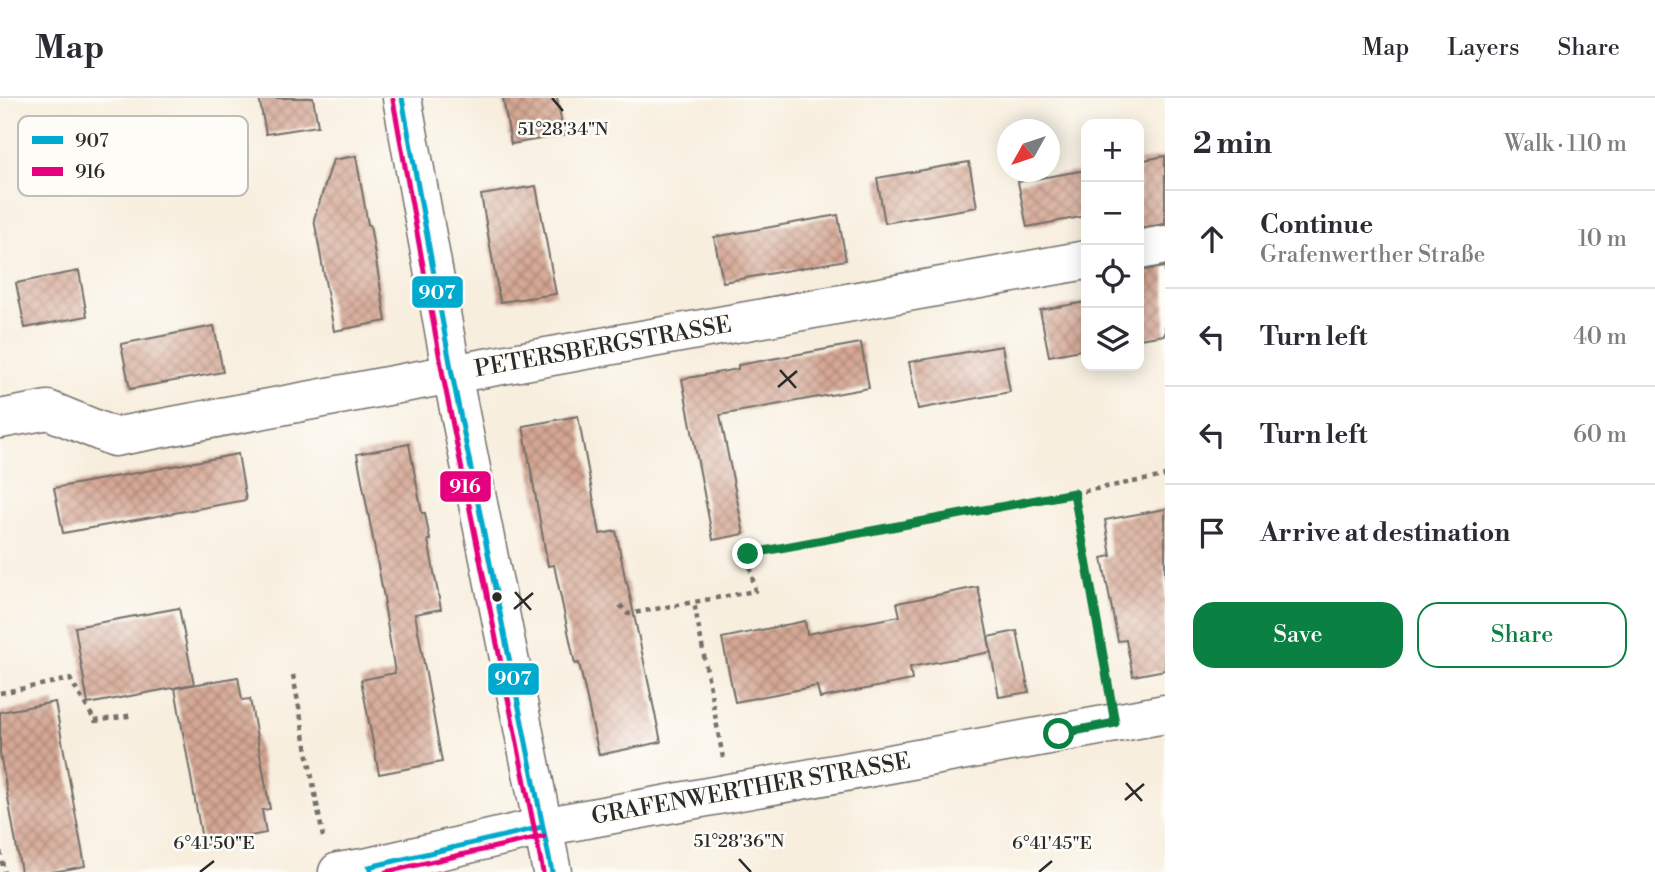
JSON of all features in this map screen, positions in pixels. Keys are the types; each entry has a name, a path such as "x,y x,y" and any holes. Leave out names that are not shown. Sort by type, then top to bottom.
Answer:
{"street":[{"path":"402,98 452,374 552,872"},
{"path":"1144,249 1165,245"},
{"name":"PETERSBERGSTRASSE","path":"0,419 48,410 114,437 1081,261"},
{"name":"GRAFENWERTHER STRASSE","path":"351,864 1165,714"}],"path":[{"path":"620,604 628,614 755,591 748,554 1165,476"},
{"path":"1074,493 1115,723"},
{"path":"694,603 730,793"},
{"path":"293,675 351,864"},
{"path":"0,692 70,679 95,721 134,715"},
{"path":"0,851 4,872"}],"building":[{"path":"259,98 313,98 318,126 266,134"},
{"path":"503,98 557,98 564,135 511,144"},
{"path":"356,156 386,321 334,331 314,219 333,160"},
{"path":"1165,156 1165,224 1144,227 1144,160"},
{"path":"969,162 977,207 885,223 877,178"},
{"path":"1081,171 1081,217 1027,227 1018,182 1060,182 1060,175"},
{"path":"536,186 556,294 500,302 481,195"},
{"path":"838,215 846,260 723,282 714,237"},
{"path":"1165,267 1165,335 1144,338 1144,270"},
{"path":"79,271 87,316 25,328 16,283"},
{"path":"1081,303 1081,350 1049,356 1040,310"},
{"path":"214,326 223,372 130,389 121,344"},
{"path":"861,343 869,388 720,415 744,534 713,540 682,379 738,369 738,365"},
{"path":"1002,346 1010,392 918,409 909,362"},
{"path":"578,416 600,534 616,531 661,742 599,755 579,663 575,664 554,565 548,566 523,426"},
{"path":"409,444 422,513 425,513 441,609 415,614 442,762 379,774 361,680 395,673 385,603 357,454"},
{"path":"238,454 246,500 63,533 54,488"},
{"path":"1165,509 1165,670 1133,676 1126,640 1118,641 1102,558 1111,556 1105,520"},
{"path":"978,587 991,652 910,667 912,680 820,698 817,686 735,702 722,638 805,621 807,634 900,616 897,603"},
{"path":"179,608 194,684 88,704 75,627"},
{"path":"1017,631 1029,692 999,697 988,637"},
{"path":"238,677 242,700 250,699 270,809 262,810 266,833 203,845 175,688"},
{"path":"55,702 85,866 53,872 21,872 0,753 0,712"}],"transit line":[{"name":"907","path":"402,98 452,374 552,872"},
{"name":"916","path":"393,100 443,376 543,872"},
{"name":"907","path":"371,872 369,867 542,827"},
{"name":"916","path":"386,872 544,836"}],"route":[{"path":"748,554 1074,493 1115,723 1059,734"}]}
